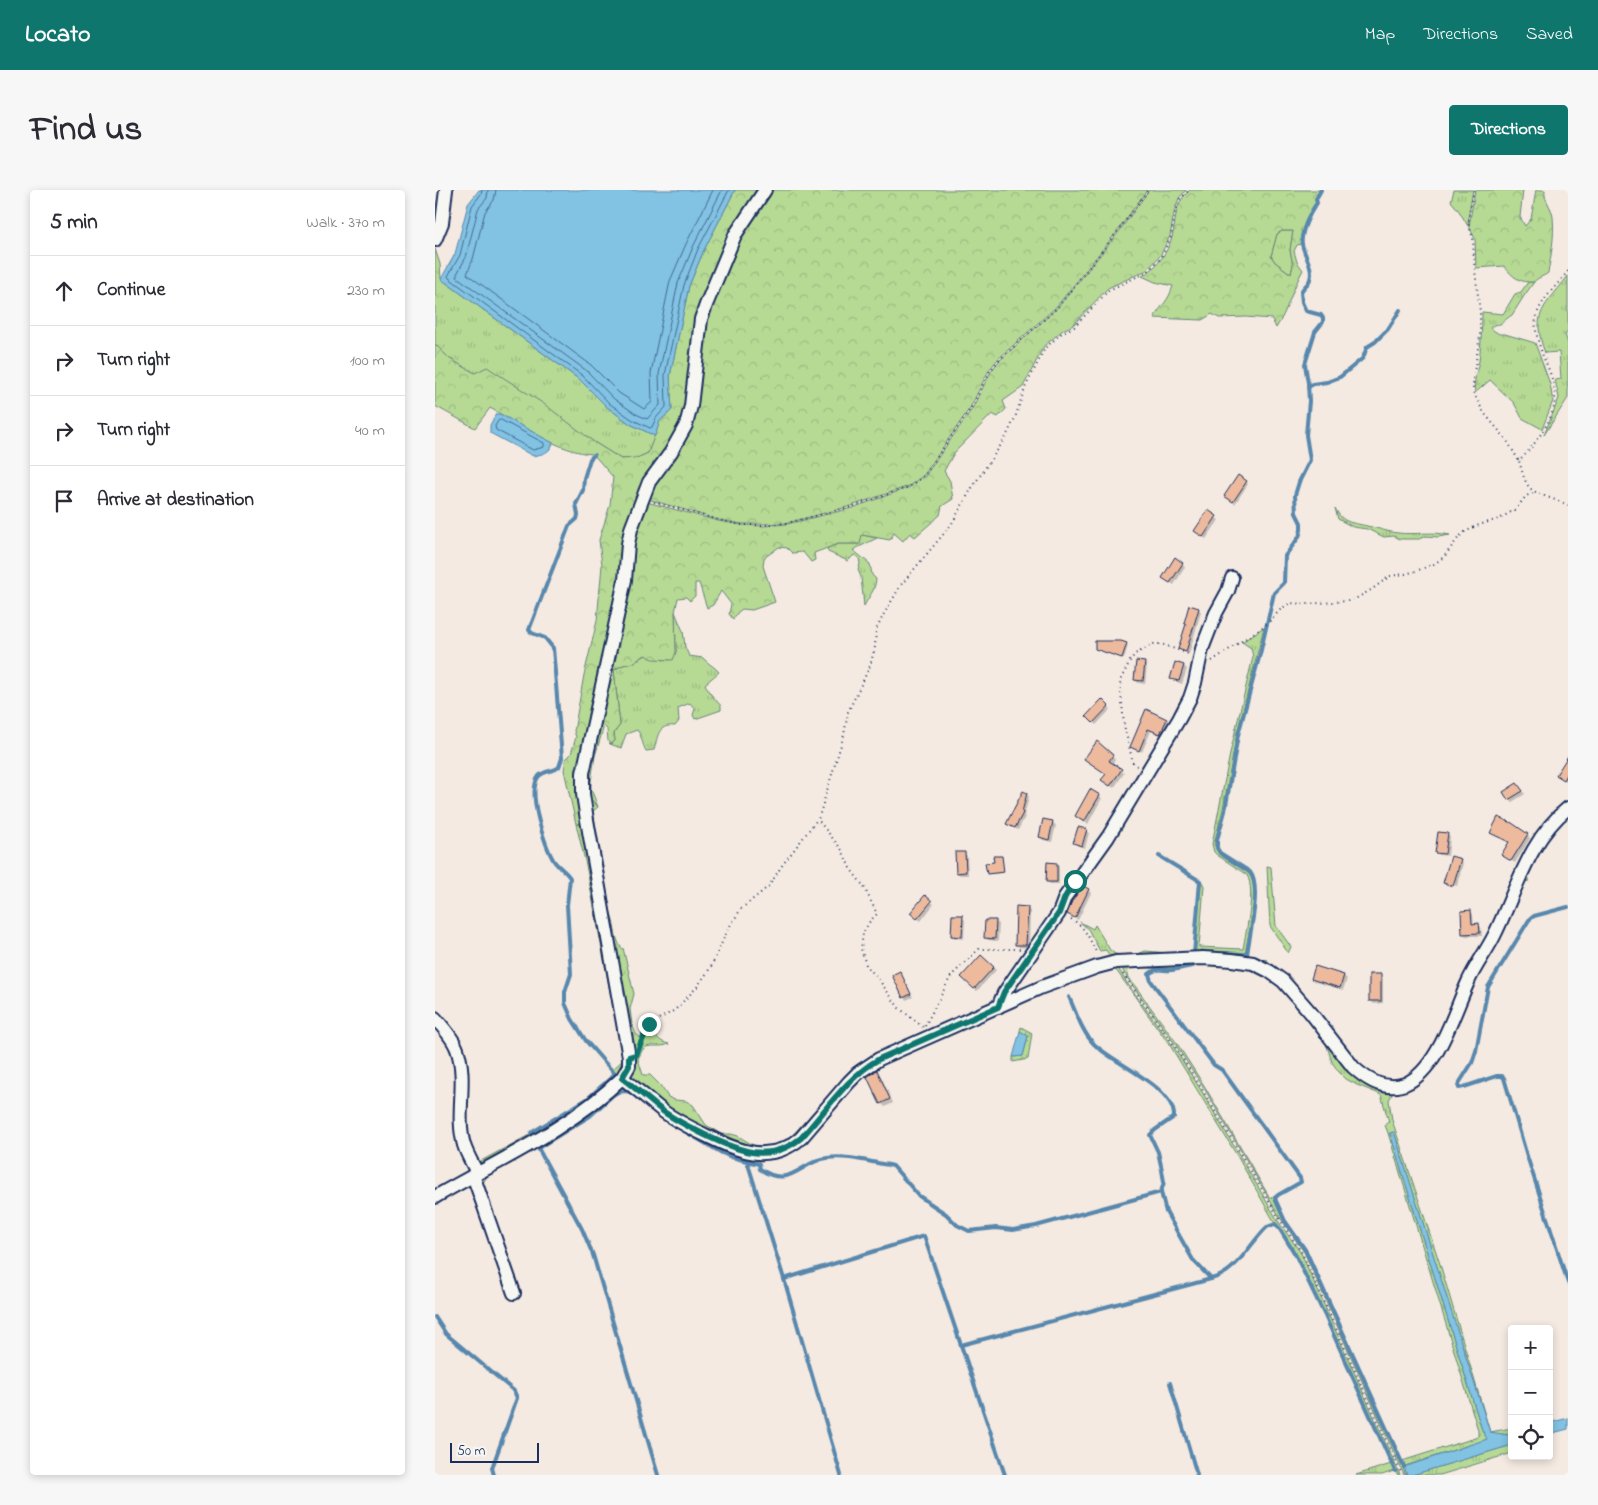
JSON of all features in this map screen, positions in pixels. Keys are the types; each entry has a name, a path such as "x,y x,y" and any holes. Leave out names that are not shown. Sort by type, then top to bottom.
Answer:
{"street":[{"path":"435,240 441,223 446,190"},
{"path":"435,1197 543,1138 580,1114 622,1078 629,1066 582,783 590,737 625,580 631,529 649,482 671,452 686,425 691,406 701,319 735,235 765,190"},
{"path":"998,1007 1004,992 1059,913 1065,897 1075,881 1099,850 1148,772 1190,698 1215,613 1233,578"},
{"path":"622,1078 665,1112 693,1129 731,1148 759,1153 772,1153 787,1148 801,1138 849,1082 868,1065 879,1059 1042,987 1102,965 1116,962 1203,958 1253,963 1269,971 1283,981 1360,1074 1373,1082 1388,1086 1405,1084 1417,1076 1434,1056 1468,981 1494,936 1516,885 1534,850 1553,823 1568,808"},
{"path":"435,1018 453,1041 459,1054 462,1072 461,1125 464,1145 514,1293"}],"path":[{"path":"642,499 719,520 742,524 787,524 851,507 909,487 924,476 971,408 990,371 999,360 1057,308 1148,190"},
{"path":"629,1057 636,1055 649,1024 675,1010 697,987 711,967 728,929 741,909 769,886 781,867 818,820 844,735 848,712 870,666 875,647 876,630 901,585 951,524 973,486 1005,439 1015,418 1025,388 1045,348 1063,332 1074,327 1109,290 1147,272 1161,258 1171,237 1180,199 1189,190"},
{"path":"1474,190 1469,214 1469,226 1473,238 1481,320 1473,392 1484,413 1506,439 1519,462 1530,488 1568,505"},
{"path":"1519,462 1542,434 1556,398 1535,331 1536,320 1539,308 1568,271"},
{"path":"1148,772 1133,763 1124,725 1120,681 1135,654 1154,644 1161,644 1200,662 1204,667 1267,624 1281,608 1290,603 1305,604 1348,601 1371,590 1390,576 1416,571 1433,564 1444,557 1465,532 1501,518 1516,509 1526,496 1536,492"},
{"path":"818,820 842,850 850,868 864,886 877,914 863,933 861,949 866,965 899,1008 924,1028 951,976 979,949 1035,949"},
{"path":"1059,913 1078,923 1085,930 1102,965"},
{"path":"1116,962 1129,984 1184,1060 1280,1220 1302,1253 1402,1475"}],"green space":[{"path":"735,190 760,190 726,243 681,423 656,466 622,574 589,726 585,824 576,824 564,770 566,759 571,754 576,737 574,731 584,675 597,621 602,565 599,540 610,505 613,477 593,454 567,449 490,408 475,428 435,406 435,344 450,359 475,373 487,367 544,404 594,442 621,459 637,458 648,453 660,421 672,410 670,376 689,286 703,252"},
{"path":"767,190 1147,190 1117,232 1056,307 998,359 989,370 970,408 924,475 909,486 851,506 787,523 742,524 719,520 644,498 682,438 703,320 729,252"},
{"path":"1149,190 1186,190 1179,198 1170,236 1160,256 1147,270 1108,288 1073,325 1063,330 1044,346 1023,387 1003,401 1006,409 998,417 992,414 954,453 944,471 950,481 953,499 942,506 940,515 915,537 910,533 903,541 894,533 890,540 862,535 860,544 838,544 814,553 815,560 811,562 803,552 792,553 787,548 779,547 764,558 763,566 775,602 752,610 742,609 733,619 729,614 731,604 721,591 713,605 707,608 699,583 695,583 695,596 690,601 686,597 678,598 675,612 676,652 673,660 653,659 645,655 633,663 623,665 614,670 620,725 614,733 615,741 610,744 607,729 604,726 595,756 591,789 598,807 586,794 586,781 629,555 643,501 718,521 763,526 787,524 852,508 910,487 925,476 972,409 991,371 1000,360 1057,308 1118,233"},
{"path":"1190,190 1320,190 1315,199 1316,203 1303,228 1301,244 1297,245 1294,251 1297,262 1303,270 1276,328 1272,319 1246,317 1219,318 1212,314 1202,320 1154,318 1173,286 1155,282 1142,276 1157,265 1168,248 1179,203","holes":["1282,231 1293,231 1290,250 1293,265 1291,274 1275,262 1271,256 1277,234"]},
{"path":"1454,190 1473,190 1468,226 1451,201"},
{"path":"1475,190 1523,190 1520,217 1525,226 1531,219 1536,190 1545,190 1545,197 1552,213 1553,224 1548,273 1534,282 1529,282 1517,278 1504,266 1476,268 1475,239 1469,226"},
{"path":"1282,231 1293,231 1290,250 1293,265 1291,274 1275,262 1271,256 1277,234"},
{"path":"435,249 440,264 441,279 580,380 607,407 630,424 655,436 648,453 637,458 621,459 450,359 435,344"},
{"path":"1568,276 1568,333 1565,334 1568,344 1568,398 1544,435 1559,398 1555,380 1561,379 1559,352 1545,353 1539,328 1540,319 1547,303"},
{"path":"1528,282 1534,282 1512,315 1500,324 1490,328 1499,334 1535,343 1550,384 1553,401 1542,429 1522,418 1514,403 1490,380 1475,393 1482,331 1482,312 1503,314 1515,294 1521,292"},
{"path":"1335,508 1341,517 1348,522 1386,531 1450,535 1426,536 1419,539 1400,539 1394,536 1384,537 1367,529 1353,527 1338,519"},
{"path":"862,535 877,538 853,550 870,564 872,575 876,579 873,590 864,606 861,577 858,570 859,558 854,555 848,561 828,552 827,548 838,544 859,544"},
{"path":"675,612 683,631 685,647 689,656 703,658 719,672 705,684 721,706 721,710 695,719 693,715 695,709 690,703 678,708 679,721 675,726 661,729 654,750 646,751 637,730 626,734 621,748 610,744 615,741 614,733 620,725 614,670 623,665 633,663 646,655 658,658 676,652"},
{"path":"1264,627 1237,734 1223,809 1214,844 1219,854 1248,873 1252,880 1254,889 1253,912 1245,954 1201,950 1195,953 1201,880 1204,886 1199,947 1243,949 1249,911 1250,882 1247,875 1214,852 1212,844 1231,749 1253,657 1251,648 1242,642"},
{"path":"586,794 598,807 593,811 610,910 617,940 623,948 634,994 630,1009 632,1024 636,1034 642,1039 635,1055 631,1055"},
{"path":"1568,812 1568,816 1538,851 1527,876 1529,881 1523,882 1521,885 1500,935 1468,997 1445,1050 1433,1066 1414,1084 1404,1090 1393,1092 1389,1100 1392,1120 1440,1264 1490,1432 1508,1429 1508,1435 1490,1433 1394,1132 1390,1133 1482,1430 1488,1439 1405,1466 1402,1461 1478,1437 1478,1430 1385,1125 1389,1122 1381,1095 1346,1079 1338,1071 1332,1062 1325,1040 1294,1002 1263,973 1236,966 1201,964 1171,969 1130,967 1128,970 1130,979 1176,1042 1205,1087 1270,1198 1278,1195 1274,1198 1284,1221 1305,1252 1406,1475 1404,1475 1304,1252 1281,1219 1204,1088 1123,971 1125,964 1178,961 1226,961 1252,966 1266,973 1293,996 1319,1026 1351,1069 1365,1079 1381,1086 1397,1088 1405,1086 1413,1082 1431,1066 1444,1045 1476,970 1497,936 1534,853 1555,824"},
{"path":"576,824 585,824 627,1065 589,1103 482,1167 470,1154 467,1140 475,1159 479,1162 531,1134 587,1100 613,1076 615,1073 613,1069 623,1060 586,865"},
{"path":"1267,866 1271,867 1276,926 1291,947 1288,953 1270,926"},
{"path":"1080,922 1093,929 1095,925 1110,950 1115,954 1138,954 1145,951 1192,955 1202,952 1241,954 1267,960 1303,997 1364,1070 1386,1080 1404,1077 1413,1072 1429,1054 1470,967 1427,1062 1398,1083 1368,1076 1262,964 1111,958 1106,950 1100,951 1088,929"},
{"path":"1103,968 1118,968 1173,1046 1278,1221 1301,1253 1400,1475 1397,1475 1326,1316 1296,1254 1280,1227 1275,1223 1236,1154 1171,1047 1116,970 1106,971 1079,981 1075,979"},
{"path":"650,1024 657,1037 662,1042 669,1044 644,1048 638,1059 643,1075 650,1075 668,1097 686,1101 693,1105 706,1125 721,1134 731,1134 753,1145 771,1148 787,1141 856,1065 924,1031 928,1036 882,1056 799,1138 765,1152 692,1127 627,1077 631,1057 636,1056"},
{"path":"1021,1027 1032,1033 1028,1059 1013,1062 1013,1057 1023,1056 1028,1036 1020,1031"},
{"path":"621,1086 624,1086 661,1112 760,1157 759,1163 723,1152 706,1144 676,1125 631,1091 618,1091 590,1115 488,1175 481,1186 481,1176"},
{"path":"1508,1446 1508,1454 1440,1475 1412,1475"},
{"path":"1391,1464 1394,1471 1382,1475 1356,1475"}],"water":[{"path":"479,190 735,190 703,252 689,286 670,376 672,410 660,421 655,436 630,424 607,407 580,380 441,279 455,254 468,204"},
{"path":"496,414 500,414 553,443 552,446 546,452 533,456 490,433 490,425"},
{"path":"1020,1031 1028,1036 1023,1056 1013,1057"},
{"path":"1394,1132 1490,1432 1508,1435 1508,1446 1412,1475 1407,1475 1404,1467 1487,1439 1482,1430 1390,1133"},
{"path":"1568,1418 1568,1429 1553,1433 1553,1422"}],"building":[{"path":"1238,475 1247,481 1233,502 1224,496"},
{"path":"1208,510 1217,516 1203,537 1194,531"},
{"path":"1175,557 1183,563 1170,583 1162,578"},
{"path":"1189,605 1199,608 1186,652 1178,649 1186,624 1184,623"},
{"path":"1095,641 1121,641 1127,643 1122,658 1095,649"},
{"path":"1136,661 1145,662 1143,681 1134,680"},
{"path":"1175,662 1184,665 1179,681 1170,679"},
{"path":"1102,699 1109,706 1093,723 1086,716"},
{"path":"1146,709 1167,719 1160,734 1148,729 1139,751 1130,747"},
{"path":"1097,741 1113,755 1109,761 1122,769 1110,786 1101,780 1106,774 1084,759"},
{"path":"1568,756 1568,773 1564,780 1556,775"},
{"path":"1517,783 1523,791 1508,800 1503,792"},
{"path":"1090,789 1100,795 1084,822 1075,816"},
{"path":"1023,791 1027,793 1023,813 1015,828 1006,824"},
{"path":"1498,817 1512,823 1528,834 1511,861 1501,855 1509,842 1490,833"},
{"path":"1043,819 1053,821 1049,840 1039,837"},
{"path":"1078,827 1087,829 1082,846 1073,843"},
{"path":"1438,832 1448,833 1445,854 1435,853"},
{"path":"955,852 965,852 966,872 956,873"},
{"path":"993,856 1002,856 1004,872 987,874 985,863 994,862"},
{"path":"1451,856 1461,859 1453,886 1443,883"},
{"path":"1047,862 1057,863 1057,882 1046,882"},
{"path":"1083,886 1089,889 1075,918 1067,914 1072,901"},
{"path":"925,895 932,901 917,919 910,913"},
{"path":"1016,906 1028,907 1026,945 1015,945"},
{"path":"1471,910 1472,924 1479,923 1480,933 1462,934 1461,911"},
{"path":"952,915 963,915 962,937 951,936"},
{"path":"985,920 996,920 995,939 984,938"},
{"path":"981,955 994,967 974,989 961,977"},
{"path":"1315,966 1344,975 1340,988 1311,979"},
{"path":"900,971 911,994 903,998 892,975"},
{"path":"1369,974 1381,974 1381,1001 1369,1001"},
{"path":"877,1070 890,1099 880,1104 867,1077"}],"waterway":[{"path":"1159,856 1200,881 1194,954 1202,952 1247,955 1255,900 1253,879 1250,872 1220,853 1217,848 1217,840 1225,811 1238,735 1274,593 1284,583 1285,556 1299,537 1301,530 1301,523 1296,513 1295,495 1310,460 1306,435 1309,401 1305,364 1315,332 1323,322 1321,315 1306,311 1302,302 1301,292 1311,275 1302,239 1306,223 1317,203 1316,199 1321,190"},
{"path":"1308,388 1312,384 1327,382 1340,377 1363,358 1367,347 1388,329 1400,310"},
{"path":"531,1133 587,1099 614,1073 586,1041 572,1019 565,1003 565,992 571,974 567,905 570,878 558,866 550,854 538,819 535,794 539,776 559,767 562,758 553,648 545,638 529,630 569,526 577,519 576,504 583,490 584,478 590,459 594,455"},
{"path":"1568,907 1534,916 1529,920 1488,987 1476,1051 1472,1063 1458,1085 1459,1088 1497,1076 1504,1078 1568,1283"},
{"path":"1193,966 1172,970 1157,970 1149,974 1151,981 1214,1065 1222,1070 1300,1178 1301,1182 1278,1195 1275,1198 1276,1201 1285,1221 1306,1251 1404,1467"},
{"path":"1069,997 1083,1028 1094,1044 1154,1086 1172,1106 1174,1117 1150,1135 1158,1152 1162,1170 1164,1182 1161,1192 1166,1212 1193,1260 1211,1279 1220,1276 1242,1257 1267,1227 1275,1224 1279,1228 1295,1254 1325,1316 1395,1471"},
{"path":"633,1093 626,1091 618,1092 590,1116 538,1148 582,1229 593,1255 658,1475"},
{"path":"667,1121 722,1153 759,1164 760,1169 770,1175 779,1177 788,1176 818,1160 835,1157 893,1166 919,1196 946,1214 957,1225 969,1231 996,1228 1013,1230 1036,1226 1161,1192"},
{"path":"747,1161 784,1279 841,1475"},
{"path":"784,1279 924,1236 1005,1475"},
{"path":"961,1345 1211,1279"},
{"path":"435,1317 446,1334 514,1391 517,1398 492,1468 494,1475"},
{"path":"1170,1383 1197,1475"}],"route":[{"path":"649,1024 636,1055 629,1057 629,1066 622,1078 679,1121 731,1148 759,1153 772,1153 783,1150 792,1146 801,1138 857,1073 868,1065 998,1007 1004,992 1059,913 1065,897 1075,881"}]}
